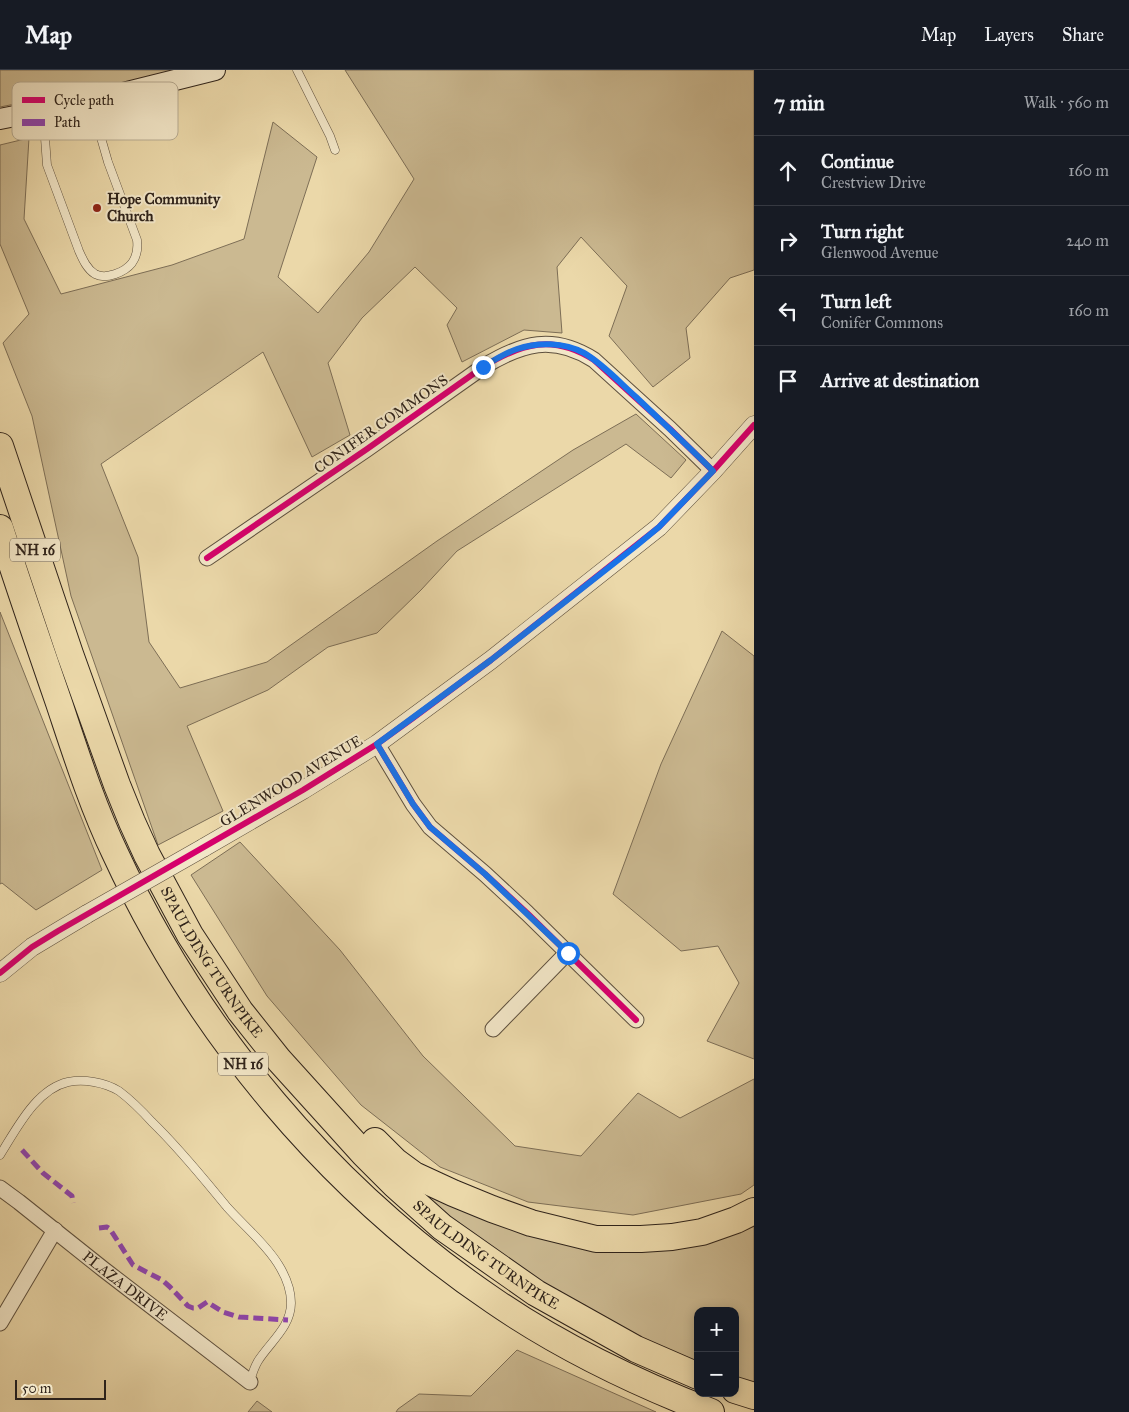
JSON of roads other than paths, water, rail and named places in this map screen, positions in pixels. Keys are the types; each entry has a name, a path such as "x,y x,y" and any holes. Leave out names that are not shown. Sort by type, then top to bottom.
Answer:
{"highway":[{"name":"SPAULDING TURNPIKE","path":"0,446 70,654 132,822 147,856 190,935 248,1020 285,1067 364,1154 395,1185 442,1226 544,1298 636,1349 694,1374"},
{"name":"SPAULDING TURNPIKE","path":"0,528 81,770 114,852 144,912 189,988 267,1095 357,1192 423,1249 494,1302 601,1363 711,1412"},
{"path":"248,1020 276,1040 349,1117 395,1161 414,1175 492,1209 531,1223 596,1239 657,1238 702,1232 736,1220 754,1211"},
{"path":"739,1391 754,1396"}],"main road":[{"path":"166,82 214,70"}],"street":[{"name":"CONIFER COMMONS","path":"207,558 359,455 483,367 501,356 530,345 570,347 594,360 713,471"},
{"name":"GLENWOOD AVENUE","path":"0,973 32,947 303,790 377,744 491,660 659,527 754,425"},
{"path":"377,744 413,804 430,827 492,880 636,1020"},
{"path":"493,1030 568,953"},
{"name":"PLAZA DRIVE","path":"0,1188 250,1382"},
{"path":"0,1323 55,1230"}],"lane":[{"path":"296,70 330,136 335,150"},
{"path":"46,140 48,165 53,183 84,262 96,274 104,276 112,275 128,267 136,255 138,246 102,140"},
{"path":"0,1155 36,1102 56,1085 68,1082 95,1082 107,1085 129,1099 172,1141 228,1208 277,1262 284,1273 291,1302 290,1316 282,1330 258,1361 250,1382"}],"place":[{"name":"Hope Community Church","path":"97,208"}]}
